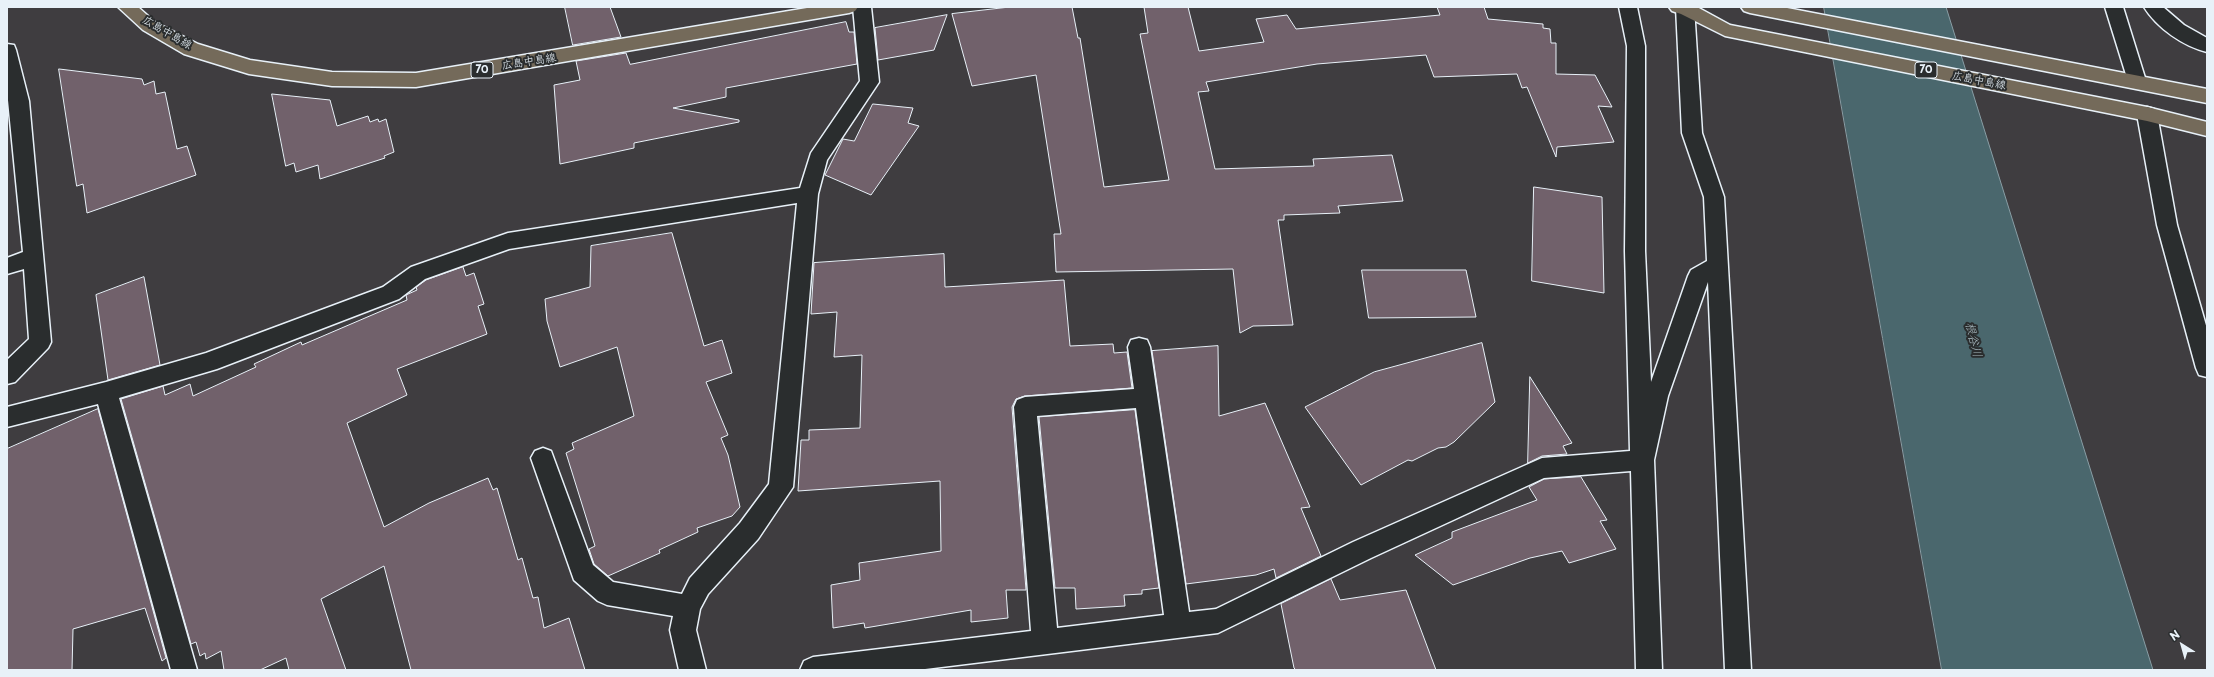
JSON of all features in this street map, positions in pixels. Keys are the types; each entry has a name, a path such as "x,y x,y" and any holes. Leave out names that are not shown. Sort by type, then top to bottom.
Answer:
{"main road":[{"name":"広島中島線","path":"126,7 149,26 191,49 249,67 332,79 416,80 514,65 849,7"},
{"name":"広島中島線","path":"1686,7 1725,30 2147,114 2207,129"},
{"path":"1750,7 2132,80 2207,96"}],"street":[{"path":"687,668 683,630 688,607 700,586 749,531 781,487 808,194 818,158 870,82 862,7"},
{"path":"1628,7 1636,46 1635,251 1649,670"},
{"path":"1686,7 1692,134 1714,197 1738,670"},
{"path":"2114,7 2132,80"},
{"path":"2152,7 2160,16 2184,35 2207,46"},
{"path":"7,50 13,103 16,180 34,257 40,342 7,375"},
{"path":"2147,114 2167,225 2207,368"},
{"path":"7,417 106,392 209,362 391,293 418,273 508,241 808,194"},
{"path":"7,266 34,257"},
{"path":"1642,460 1657,396 1699,276 1717,265"},
{"path":"1139,347 1178,626"},
{"path":"106,392 177,667"},
{"path":"1045,642 1025,407 1146,398"},
{"path":"543,458 583,572 607,593 688,607"},
{"path":"813,670 1218,621 1362,550 1542,468 1642,460"}],"water":[{"name":"根谷川","path":"1824,7 1946,7 2153,670 1942,670"}],"building":[{"path":"565,7 610,7 621,37 573,45"},
{"path":"1010,7 1072,7 1078,38 1080,38 1104,187 1169,180 1140,34 1148,33 1144,7 1188,7 1199,51 1264,42 1256,19 1287,15 1296,29 1440,15 1437,7 1484,7 1488,19 1543,24 1543,28 1550,29 1551,43 1556,43 1556,74 1595,75 1612,107 1598,106 1614,142 1557,147 1556,157 1527,87 1522,88 1517,74 1434,77 1426,55 1317,64 1206,82 1209,91 1198,92 1215,169 1314,166 1313,159 1392,155 1403,201 1338,206 1340,213 1284,215 1284,220 1278,220 1293,325 1253,326 1240,333 1233,269 1056,272 1054,234 1061,234 1036,75 972,86 952,14"},
{"path":"947,15 934,50 878,60 875,28"},
{"path":"846,22 849,32 854,32 857,64 726,88 726,97 673,108 739,120 739,122 634,143 634,148 560,164 554,85 580,80 576,61 626,53 630,64"},
{"path":"59,69 142,79 144,85 154,81 156,94 165,92 177,149 187,146 196,175 87,213 83,184 77,186"},
{"path":"272,94 330,100 337,126 368,116 370,122 378,119 379,122 386,119 394,152 384,156 385,158 320,179 318,165 296,172 294,163 286,166"},
{"path":"873,104 913,108 908,123 919,126 871,195 825,175 843,139 854,141"},
{"path":"1534,187 1602,197 1604,293 1532,281"},
{"path":"672,233 704,346 722,340 732,373 706,382 728,435 721,438 728,455 740,507 732,516 697,528 698,532 659,550 660,553 608,576 594,564 589,549 595,546 566,453 574,449 572,443 634,416 617,347 560,367 547,321 545,299 590,287 591,246"},
{"path":"944,254 945,287 1064,280 1070,346 1113,344 1114,353 1127,352 1132,388 1025,396 1016,399 1012,407 1026,590 1006,590 1008,618 971,622 971,610 865,628 864,623 833,628 831,585 860,580 859,563 941,551 940,481 798,491 801,440 809,440 809,430 860,428 862,355 834,357 837,312 811,314 814,263"},
{"path":"463,267 466,276 474,273 484,304 478,306 487,334 397,369 407,395 347,423 384,527 429,503 488,478 493,490 497,488 518,560 522,558 533,598 538,597 544,628 569,618 585,670 411,670 384,566 321,599 346,670 289,670 286,658 260,670 224,670 221,651 206,659 205,653 200,656 196,642 191,644 121,399 163,386 165,395 190,384 193,396 256,367 254,364 301,342 302,345 407,300 406,295 417,290 416,287 426,280"},
{"path":"1362,270 1466,270 1476,317 1369,318"},
{"path":"144,277 160,365 108,380 96,295"},
{"path":"1482,343 1495,402 1454,442 1446,447 1438,448 1412,461 1408,460 1361,485 1305,407 1374,372"},
{"path":"1218,346 1219,416 1265,403 1310,507 1301,508 1321,556 1276,578 1274,569 1256,575 1186,584 1152,351"},
{"path":"1530,377 1572,443 1563,446 1567,454 1542,456 1528,463"},
{"path":"98,409 166,658 162,661 145,608 73,629 72,670 7,670 7,449"},
{"path":"1135,410 1159,588 1142,590 1142,594 1124,595 1125,606 1076,609 1075,588 1055,588 1039,417"},
{"path":"1581,477 1607,520 1600,521 1616,549 1569,563 1562,551 1530,558 1453,585 1415,555 1452,538 1452,532 1537,500 1529,487 1544,479"},
{"path":"1331,579 1340,600 1406,590 1436,670 1296,670 1294,668 1281,604"}]}
